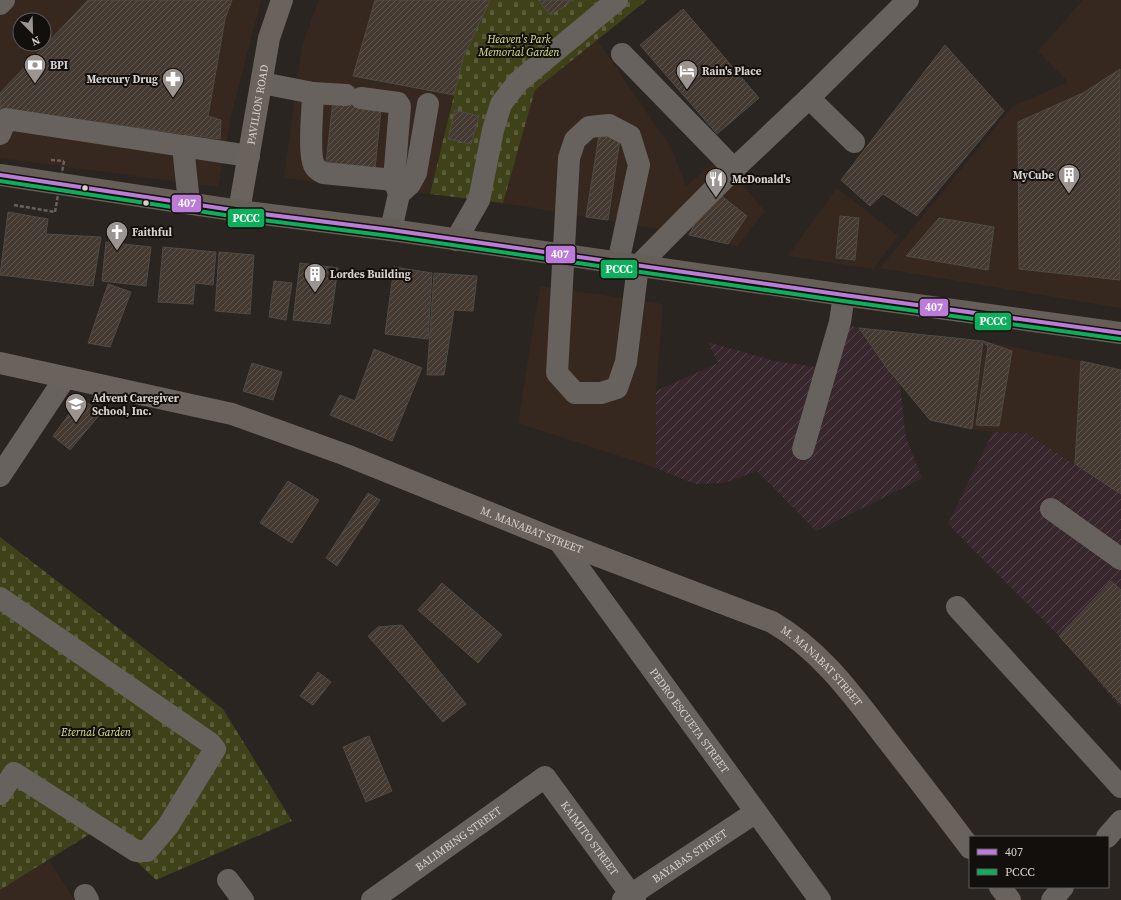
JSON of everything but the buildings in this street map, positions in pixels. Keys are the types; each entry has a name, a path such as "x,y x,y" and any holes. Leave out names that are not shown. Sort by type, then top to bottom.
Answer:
{"highway":[{"path":"0,175 239,211 391,230 1121,333"}],"main road":[{"name":"PAVILION ROAD","path":"239,211 269,38 282,0"},
{"name":"M. MANABAT STREET","path":"0,363 232,414 346,455 559,541 772,622 789,632 824,661 853,695 969,847"},
{"path":"1001,888 1010,900"}],"street":[{"path":"0,4 4,0"},
{"path":"456,240 479,200 493,130 501,104 518,82 617,0"},
{"path":"628,264 734,169 809,98 908,0"},
{"path":"622,54 734,169"},
{"path":"262,83 313,93 354,96 398,103 400,106 396,187 391,230"},
{"path":"313,93 311,154 317,170 323,173 396,187 410,184 416,173 428,104"},
{"path":"809,98 854,142"},
{"path":"0,134 6,119 249,156"},
{"path":"609,125 630,136 639,165 628,264 626,362 617,388 601,393 575,393 556,373 563,254 569,158 574,140 589,127 609,125"},
{"path":"183,146 190,203"},
{"path":"803,449 840,322 844,295"},
{"path":"0,476 65,378"},
{"path":"1051,509 1121,559"},
{"name":"PEDRO ESCUETA STREET","path":"559,541 820,900"},
{"path":"0,598 210,743 215,749 168,826 146,851 136,851 14,773 0,794"},
{"path":"958,607 1121,787"},
{"name":"KAIMITO STREET","path":"545,777 630,898"},
{"name":"BALIMBING STREET","path":"372,900 545,777"},
{"name":"BAYABAS STREET","path":"630,898 756,812"},
{"path":"1108,836 1121,821"},
{"path":"228,880 243,900"},
{"path":"1052,900 1063,888"}],"path":[{"path":"14,205 54,212 64,161"}],"shaded area":[{"path":"0,0 261,0 232,112 218,187 0,158"},
{"path":"319,0 491,0 461,63 430,194 284,178 302,46"},
{"path":"1083,0 1121,0 1121,308 880,268 1012,107 1068,82 1038,51"},
{"path":"597,40 671,148 686,186 719,159 765,211 737,246 659,229 503,203 535,90"},
{"path":"837,188 898,236 873,269 788,256"},
{"path":"540,286 663,304 656,391 656,468 518,423"},
{"path":"833,321 859,328 900,386 906,438 922,478 816,531 757,471 724,483 695,484 656,468 656,391 718,363 708,342 774,361 824,368"},
{"path":"983,341 1081,361 1075,464 1026,433 993,432 972,429"},
{"path":"993,432 1026,433 1121,494 1121,708 1059,636 948,524"},
{"path":"49,860 74,900 0,900 0,890"}],"green space":[{"name":"Heaven's Park Memorial Garden","path":"490,0 647,0 535,90 503,203 430,194 463,58"},
{"name":"Eternal Garden","path":"0,537 223,709 292,821 156,880 101,827 0,890"}],"transit line":[{"name":"407","path":"0,175 239,211 391,230 1121,333"},
{"name":"PCCC","path":"0,181 238,217 390,236 1120,339"}],"place":[{"name":"BPI","path":"35,84"},
{"name":"Rain's Place","path":"687,90"},
{"name":"Mercury Drug","path":"173,98"},
{"name":"MyCube","path":"1069,194"},
{"name":"McDonald's","path":"716,198"},
{"name":"Faithful","path":"117,252"},
{"name":"Lordes Building","path":"315,294"},
{"name":"Advent Caregiver School, Inc.","path":"76,424"}]}
